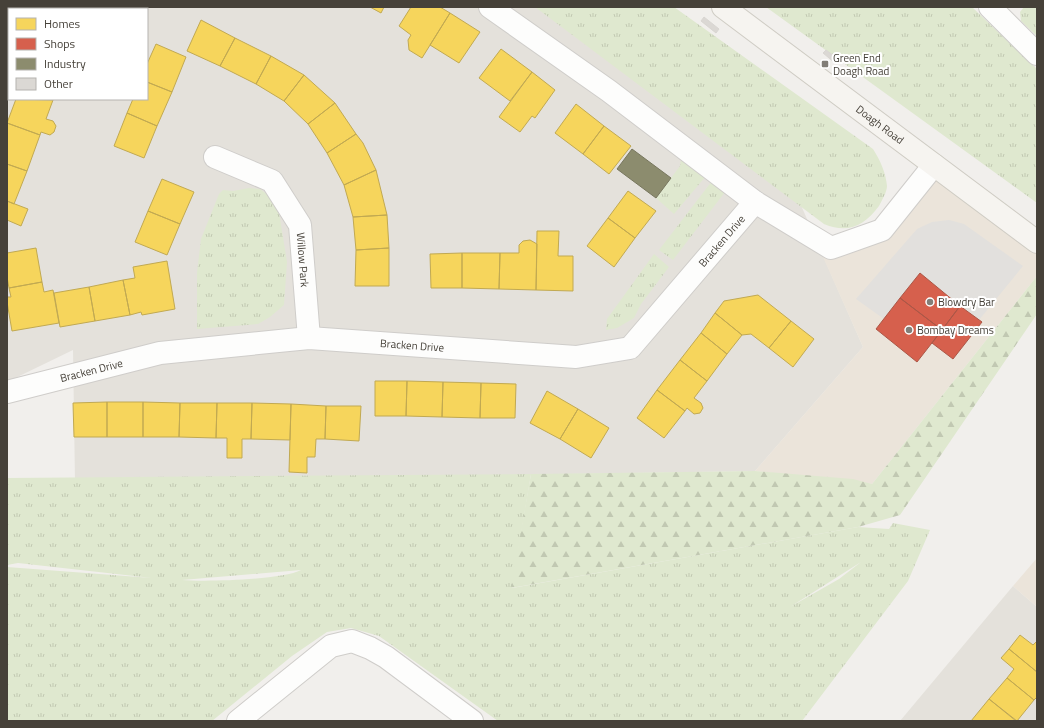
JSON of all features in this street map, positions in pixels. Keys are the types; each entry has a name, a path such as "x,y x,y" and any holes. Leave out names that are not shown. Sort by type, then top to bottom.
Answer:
{"main road":[{"name":"Doagh Road","path":"723,7 1037,242"}],"street":[{"path":"490,7 609,92 755,202 831,248 882,230 934,165"},
{"path":"990,7 1037,54"},
{"name":"Willow Park","path":"215,157 272,181 300,224 309,338"},
{"name":"Bracken Drive","path":"7,392 160,353 309,338 576,357 630,348 755,202"},
{"path":"238,721 331,646 352,641 370,648 386,657 472,721"}],"shaded area":[{"path":"7,7 551,7 793,187 863,347 755,471 75,482 73,350 7,382"},
{"path":"934,165 1037,242 1037,276 872,484 755,471 863,347 815,239 882,230"},
{"path":"949,220 964,224 1023,266 979,320 920,273 884,319 856,299 917,229 932,222"},
{"path":"1037,558 1037,607 1013,586"},
{"path":"1013,586 1037,607 1037,721 900,721"}],"green space":[{"path":"535,7 674,7 873,149 882,167 887,186 879,206 867,219 855,226 841,228 824,224"},
{"path":"766,7 972,7 1037,69 1037,203"},
{"path":"1024,7 1037,7 1037,36 1021,21 1020,12"},
{"path":"681,159 706,176 674,214 656,198 680,166"},
{"path":"712,181 725,192 673,260 659,250"},
{"path":"249,188 260,189 272,198 278,206 287,262 284,305 270,317 258,324 197,329 197,273 201,239 219,194 223,190 233,191"},
{"path":"654,254 669,267 641,304 634,318 617,328 606,330 607,319"},
{"path":"1037,276 1037,314 900,515 858,527 511,588 531,474 755,471 853,479 872,484"},
{"path":"531,474 512,588 858,527 889,529 893,523 930,530 908,581 802,721 498,721 379,636 351,628 327,632 292,656 212,721 7,721 7,567 152,578 18,563 7,565 7,478","holes":["861,562 839,579 790,607","301,570 278,576 261,578 208,581 182,580"]}],"building: Homes":[{"path":"7,7 44,8 8,8 7,30"},
{"path":"370,7 384,7 381,13"},
{"path":"411,7 440,7 450,13 422,58 409,50 408,40 411,35 399,26"},
{"path":"450,13 480,32 459,63 430,45"},
{"path":"201,20 235,38 220,66 187,51"},
{"path":"235,38 271,56 256,84 220,66"},
{"path":"156,44 186,57 172,92 148,82 148,62"},
{"path":"501,49 532,72 510,101 479,78"},
{"path":"271,56 304,75 284,101 256,84"},
{"path":"532,72 555,90 535,118 532,116 520,132 499,117"},
{"path":"304,75 335,103 308,124 284,101"},
{"path":"148,82 172,92 157,126 127,113 133,100 148,100"},
{"path":"16,100 53,100 46,119 53,121 56,126 54,132 50,135 41,132 40,135 7,123"},
{"path":"335,103 356,134 327,153 308,124"},
{"path":"576,104 604,126 583,154 555,133"},
{"path":"127,113 157,126 144,158 114,146"},
{"path":"7,123 40,135 27,171 7,164"},
{"path":"604,126 631,146 609,174 583,154"},
{"path":"356,134 363,143 376,170 344,185 327,153"},
{"path":"7,164 27,171 14,204 7,201"},
{"path":"376,170 387,215 353,217 344,185"},
{"path":"162,179 194,192 180,224 148,211"},
{"path":"628,191 656,211 635,238 608,218"},
{"path":"7,201 28,209 21,226 7,220"},
{"path":"148,211 180,224 167,255 135,242"},
{"path":"387,215 389,248 356,250 353,217"},
{"path":"608,218 635,238 614,267 587,246"},
{"path":"537,231 559,231 558,256 573,256 573,291 536,290"},
{"path":"530,240 537,244 536,290 499,289 500,253 519,253 519,245 523,241"},
{"path":"36,248 42,282 9,288 7,277 7,253"},
{"path":"389,248 389,286 355,286 356,250"},
{"path":"462,253 500,253 499,289 462,288"},
{"path":"462,253 462,288 431,288 430,254"},
{"path":"167,261 175,309 142,315 141,312 130,315 123,280 135,278 133,267"},
{"path":"123,280 130,315 95,321 89,287"},
{"path":"42,282 44,292 53,290 59,323 12,331 7,302 7,297 11,297 9,288"},
{"path":"89,287 95,321 60,327 54,293"},
{"path":"758,295 791,321 769,348 751,334 742,335 715,313 724,301"},
{"path":"715,313 742,335 727,354 701,333"},
{"path":"791,321 814,339 793,367 769,348"},
{"path":"701,333 727,354 707,381 680,360"},
{"path":"680,360 707,381 694,398 701,403 703,408 700,413 694,414 687,408 685,411 657,390"},
{"path":"375,381 407,381 406,416 375,416"},
{"path":"407,381 443,382 442,417 406,416"},
{"path":"443,382 481,383 480,418 442,417"},
{"path":"481,383 516,384 515,418 480,418"},
{"path":"657,390 685,411 664,438 637,418"},
{"path":"547,391 578,409 560,439 530,423"},
{"path":"107,402 143,402 143,437 107,437"},
{"path":"107,402 107,437 74,437 73,403"},
{"path":"143,402 180,403 179,437 143,437"},
{"path":"180,403 217,403 216,438 179,437"},
{"path":"217,403 252,403 251,439 242,439 242,458 227,458 227,438 216,438"},
{"path":"252,403 291,404 290,440 251,439"},
{"path":"291,404 326,406 325,439 316,439 315,457 307,457 307,473 289,472"},
{"path":"326,406 361,406 359,441 325,439"},
{"path":"578,409 609,428 591,458 560,439"},
{"path":"1020,635 1033,645 1037,641 1037,672 1009,649"},
{"path":"1009,649 1037,672 1037,697 1034,700 1007,678 1014,669 1001,658"},
{"path":"1007,678 1034,700 1017,721 989,699"},
{"path":"989,699 1016,721 971,721"}],"building: Shops":[{"name":"Blowdry Bar","path":"920,273 960,306 942,330 900,298"},
{"name":"Bombay Dreams","path":"900,298 942,330 917,362 876,329"},
{"path":"960,306 982,322 953,359 932,343"}],"building: Industry":[{"path":"632,149 671,178 656,198 617,169"}],"building: Other":[{"path":"704,17 719,29 716,33 701,21"},
{"path":"826,50 838,59 835,63 823,53"}],"place":[{"name":"Green End Doagh Road","path":"825,64"},
{"name":"Blowdry Bar","path":"930,302"},
{"name":"Bombay Dreams","path":"909,330"}]}
